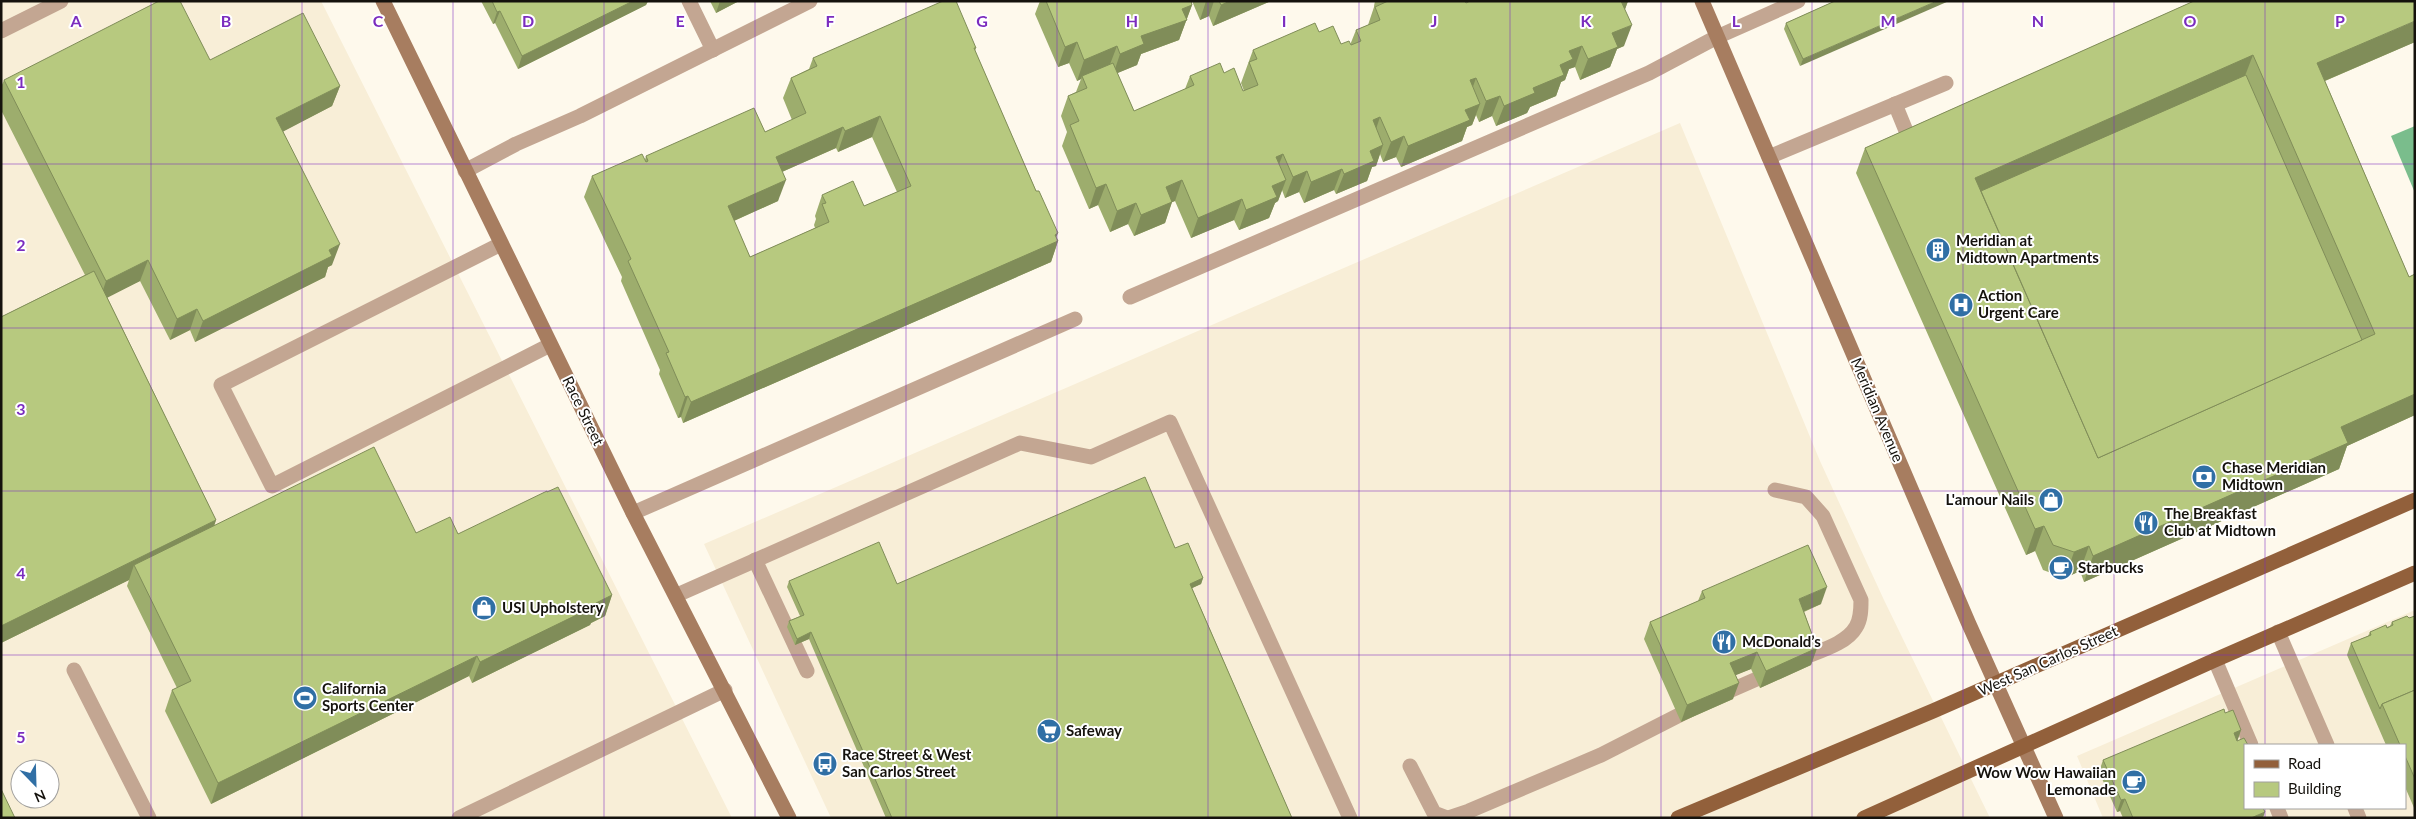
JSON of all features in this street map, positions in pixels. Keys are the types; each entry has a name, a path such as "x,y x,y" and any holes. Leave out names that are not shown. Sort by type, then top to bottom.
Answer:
{"main road":[{"name":"Race Street","path":"383,1 633,513 677,595 789,818"},
{"name":"Meridian Avenue","path":"1702,1 1996,684 2056,818"},
{"name":"West San Carlos Street","path":"1678,818 1996,684 2415,500"},
{"path":"1864,818 2215,660 2415,573"}],"lane":[{"path":"1,31 61,1"},
{"path":"689,1 712,50"},
{"path":"465,171 516,144 580,116 810,1"},
{"path":"1130,297 1650,73 1717,37 1798,1"},
{"path":"1769,157 1946,83"},
{"path":"1895,104 1913,148"},
{"path":"501,244 221,385 272,486 550,345"},
{"path":"633,513 1075,319"},
{"path":"677,595 1020,443 1091,457 1170,422 1350,818"},
{"path":"1410,766 1434,813 1447,818 1469,811 1600,755 1667,719 1841,641 1856,628 1861,613 1861,600 1824,516 1806,498 1775,490"},
{"path":"755,560 807,671"},
{"path":"2278,632 2327,744"},
{"path":"2215,660 2251,744"},
{"path":"74,670 149,818"},
{"path":"459,818 725,690"}],"shaded area":[{"path":"1,1 321,1 732,818 1,818"},
{"path":"1680,123 1820,461 1884,600 1990,818 831,818 704,544"},
{"path":"2415,126 2415,193 2391,136"},
{"path":"2415,610 2415,818 2103,818 2077,756"}],"building":[{"path":"159,1 180,1 210,60 303,13 340,86 276,118 340,244 329,250 332,256 203,321 197,309 177,319 148,260 106,281 4,80"},
{"path":"492,1 633,1 522,56 500,11 497,12"},
{"path":"943,1 956,1 976,48 974,48 1036,191 1039,191 1058,233 1055,235 1058,241 691,402 688,396 685,397 666,353 669,352 628,261 631,259 592,176 642,154 646,162 648,161 646,156 754,108 765,132 806,113 791,78 817,66 813,58","holes":["880,116 911,186 864,206 853,181 822,195 826,203 822,204 829,222 750,257 728,206 786,180 776,157 843,127 845,131"]},
{"path":"1046,1 1191,1 1192,5 1182,9 1187,20 1141,36 1144,44 1120,54 1117,46 1084,60 1077,42 1065,47"},
{"path":"1219,1 1230,1 1221,5"},
{"path":"1388,1 1465,1 1466,3 1470,1 1621,1 1632,25 1612,33 1618,47 1588,59 1582,46 1569,51 1573,59 1560,65 1564,75 1533,88 1535,93 1504,106 1500,96 1486,101 1476,78 1470,80 1480,104 1465,110 1470,120 1408,146 1404,136 1391,142 1380,117 1373,120 1383,145 1370,151 1374,161 1344,174 1342,169 1311,182 1307,171 1293,177 1283,154 1276,157 1286,180 1272,186 1277,197 1246,210 1242,199 1198,218 1182,180 1166,187 1172,202 1141,215 1136,203 1117,211 1106,184 1096,188 1070,125 1079,121 1068,96 1087,88 1082,76 1113,63 1134,111 1194,85 1190,76 1220,63 1224,73 1234,68 1243,91 1258,85 1249,62 1257,59 1253,50 1315,23 1319,32 1333,26 1341,44 1349,41 1351,45 1361,41 1356,30 1380,20 1375,7"},
{"path":"1835,1 1937,1 1803,59 1786,23"},
{"name":"Meridian at Midtown Apartments","path":"2194,1 2415,1 2415,21 2317,63 2409,277 2415,274 2415,394 2341,427 2348,443 2093,556 2089,546 2074,552 2053,545 2044,526 2035,529 1865,148","holes":["2253,55 2375,334 2098,458 1975,178"]},
{"path":"2246,75 2362,340 2098,458 1981,191"},
{"path":"94,271 216,520 1,626 1,317"},
{"path":"374,447 416,533 450,517 458,534 558,487 612,595 596,603 597,605 480,662 477,656 218,783 172,690 191,681 134,565"},
{"name":"Safeway","path":"1145,477 1175,548 1188,543 1203,578 1190,584 1292,818 892,818 811,632 797,639 789,621 804,615 789,581 879,542 897,584"},
{"name":"McDonald’s","path":"1808,545 1827,587 1799,599 1817,648 1766,671 1757,652 1730,663 1739,683 1687,705 1650,622 1705,598 1702,591"},
{"path":"2407,616 2409,618 2415,616 2415,690 2382,704 2380,709 2351,643 2371,635 2370,632 2386,625 2387,628 2393,625 2392,622"},
{"path":"2415,690 2415,779 2406,758 2406,744 2400,744 2382,704"},
{"path":"2224,709 2225,713 2233,710 2241,730 2234,733 2237,741 2244,738 2247,744 2244,744 2244,809 2264,809 2265,812 2251,818 2133,818 2125,799 2121,800 2103,760"},
{"path":"1,789 15,818 1,818"}],"place":[{"name":"Meridian at Midtown Apartments","path":"1938,250"},
{"name":"Action Urgent Care","path":"1961,305"},
{"name":"Chase Meridian Midtown","path":"2204,477"},
{"name":"L'amour Nails","path":"2051,500"},
{"name":"The Breakfast Club at Midtown","path":"2146,523"},
{"name":"Starbucks","path":"2061,568"},
{"name":"USI Upholstery","path":"484,608"},
{"name":"McDonald’s","path":"1724,642"},
{"name":"California Sports Center","path":"305,698"},
{"name":"Safeway","path":"1049,731"},
{"name":"Race Street & West San Carlos Street","path":"825,764"},
{"name":"Wow Wow Hawaiian Lemonade","path":"2134,782"}]}
